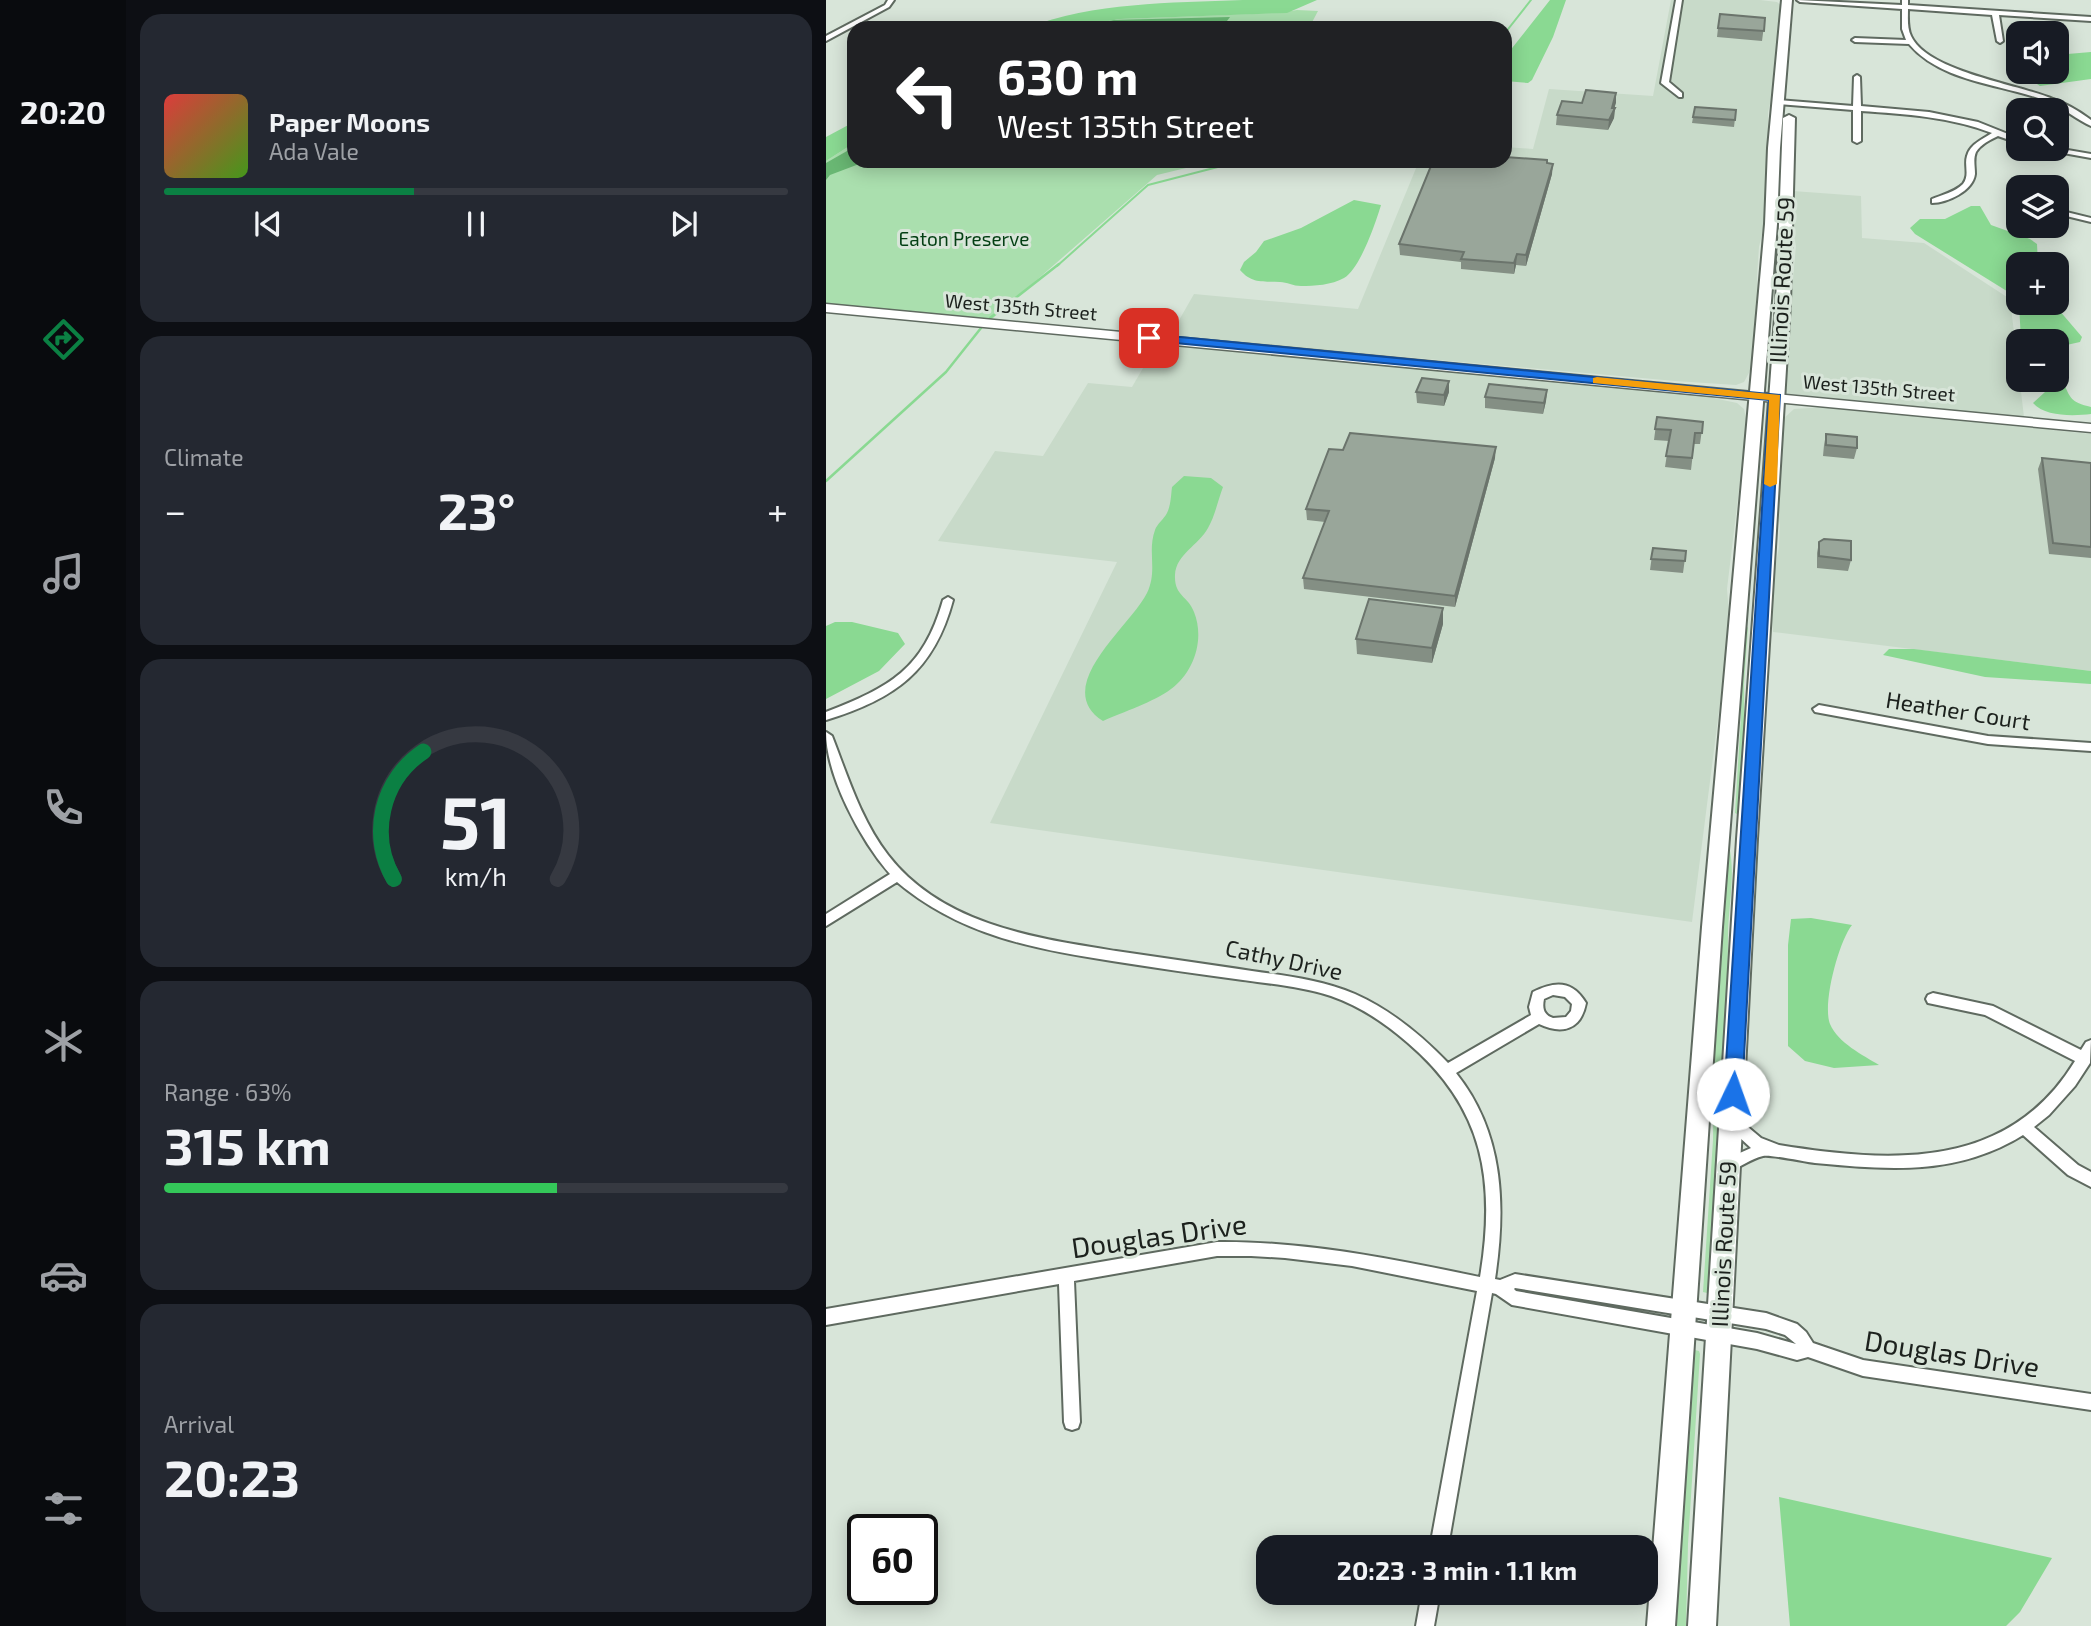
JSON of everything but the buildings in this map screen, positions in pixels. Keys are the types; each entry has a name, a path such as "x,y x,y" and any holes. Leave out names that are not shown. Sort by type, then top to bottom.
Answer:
{"main road":[{"path":"1784,102 1787,0"},
{"path":"1784,102 1794,65 1799,0"},
{"name":"Illinois Route 59","path":"1702,1626 1785,238 1788,149 1784,102"},
{"name":"Illinois Route 59","path":"1661,1626 1720,827 1771,224 1774,154 1784,102"},
{"path":"1771,224 1785,238"},
{"path":"1720,827 1748,839"}],"street":[{"path":"1679,0 1664,75 1665,83 1679,95"},
{"path":"1799,0 1905,3 2091,19"},
{"path":"857,21 891,1"},
{"path":"1905,3 1907,35 1911,42 1932,59 1957,71 2049,100 2077,113 2091,124"},
{"path":"1995,12 2000,41"},
{"path":"826,39 847,27"},
{"path":"1855,40 1911,42"},
{"path":"1857,77 1857,141"},
{"path":"1784,102 1951,117 2006,136"},
{"path":"1935,201 1968,184 1971,176 1971,154 1980,143 1997,133"},
{"path":"2069,153 2091,156"},
{"path":"2069,214 2091,220"},
{"name":"West 135th Street","path":"826,308 2091,428"},
{"path":"826,716 868,699 914,668 938,636 948,600"},
{"name":"Heather Court","path":"1819,709 1988,740 2091,747"},
{"name":"Cathy Drive","path":"826,736 855,811 871,842 898,875 931,900 965,920 1048,946 1294,982 1339,994 1379,1012 1413,1037 1448,1070 1472,1110 1493,1177 1495,1211 1493,1286 1441,1535"},
{"path":"826,921 898,875"},
{"path":"1731,1121 1765,1148 1869,1163 1921,1163 1982,1149 2025,1128 2062,1094 2088,1053 1988,1010 1933,999"},
{"path":"1448,1070 1539,1017"},
{"path":"2025,1128 2073,1170 2091,1180"},
{"path":"1729,1165 1765,1148"},
{"name":"Douglas Drive","path":"826,1317 1217,1249 1262,1247 1309,1251 1493,1286 1512,1298 1720,1324 1797,1352 1808,1349 1863,1368 2091,1402"},
{"path":"1066,1276 1072,1422"},
{"path":"1425,1626 1429,1605"}],"shaded area":[{"path":"1317,0 1287,13 1046,21 1079,13 1160,3"},
{"path":"1550,0 1566,0 1553,37 1528,83 1512,82 1512,48"},
{"path":"1671,0 1760,0 1777,2 1783,7 1775,84 1768,112 1768,209 1759,247 1752,367 1744,382 1736,385 1675,381 1170,336 1194,294 1358,309 1416,168 1512,168 1512,148 1533,149 1549,89 1653,96"},
{"path":"1230,17 1227,21 1108,21"},
{"path":"2091,52 2091,79 2069,82 2069,54"},
{"path":"847,126 847,148 826,161 826,137"},
{"path":"847,151 848,168 830,175 826,180 826,163"},
{"path":"1793,191 1861,196 1862,238 1924,243 2006,296 2006,315 2012,315 2014,329 2006,329 2006,392 2021,392 2024,417 1782,393 1796,246 1791,227"},
{"path":"1354,200 1381,205 1356,265 1344,278 1323,285 1298,286 1253,280 1240,270 1264,241 1301,228"},
{"path":"1971,206 1980,206 1991,225 2006,230 2006,238 2030,239 2037,244 2037,252 2006,252 2006,291 1915,234 1910,228 1920,219 1945,219"},
{"path":"2020,315 2063,315 2082,337 2080,342 2069,344 2069,329 2020,329"},
{"path":"1157,344 1704,396 1737,403 1744,409 1747,423 1727,589 1730,625 1692,922 990,823 1117,562 938,541 995,451 1043,456 1088,383 1132,387"},
{"path":"2045,392 2068,392 2075,401 2091,407 2091,414 2052,413 2033,403"},
{"path":"1825,407 2091,434 2091,671 1773,632 1770,595 1779,547 1780,525 1776,501 1783,419 1794,409"},
{"path":"1184,476 1211,478 1223,487 1208,528 1176,568 1175,582 1194,612 1197,622 1198,644 1195,654 1186,674 1171,689 1103,721 1089,707 1085,691 1089,675 1099,657 1147,593 1152,577 1155,530 1168,510 1172,487"},
{"path":"835,622 852,622 898,633 905,644 879,671 826,699 826,626"},
{"path":"1889,649 1914,649 2091,671 2091,684 1985,677 1883,655"},
{"path":"1811,918 1852,925 1842,944 1833,973 1828,1015 1830,1024 1839,1037 1879,1065 1834,1068 1805,1061 1788,1046 1788,945 1791,919"},
{"path":"1779,1497 2052,1558 2020,1612 2006,1626 1790,1626"}],"green space":[{"path":"1318,11 1313,21 1108,21 1120,19"},
{"name":"Eaton Preserve","path":"847,148 847,168 1186,168 1157,175 992,319 826,304 826,161"},
{"path":"1746,625 1745,755 1737,814 1741,649"},
{"path":"1726,845 1729,846 1731,857 1732,880 1728,925 1725,1066 1711,1283 1707,1293 1703,1292 1713,1140 1714,1025"},
{"path":"1695,1350 1700,1354 1688,1544 1686,1626 1672,1626 1691,1360"}],"waterway":[{"path":"1512,24 1531,0"},
{"path":"1057,266 1148,185 1214,168"},
{"path":"990,318 1059,264"},
{"path":"826,481 946,372 981,328"}],"slow traffic":[{"path":"1597,381 1776,397 1770,484"}],"route":[{"path":"1149,338 1776,397 1733,1094"}]}
